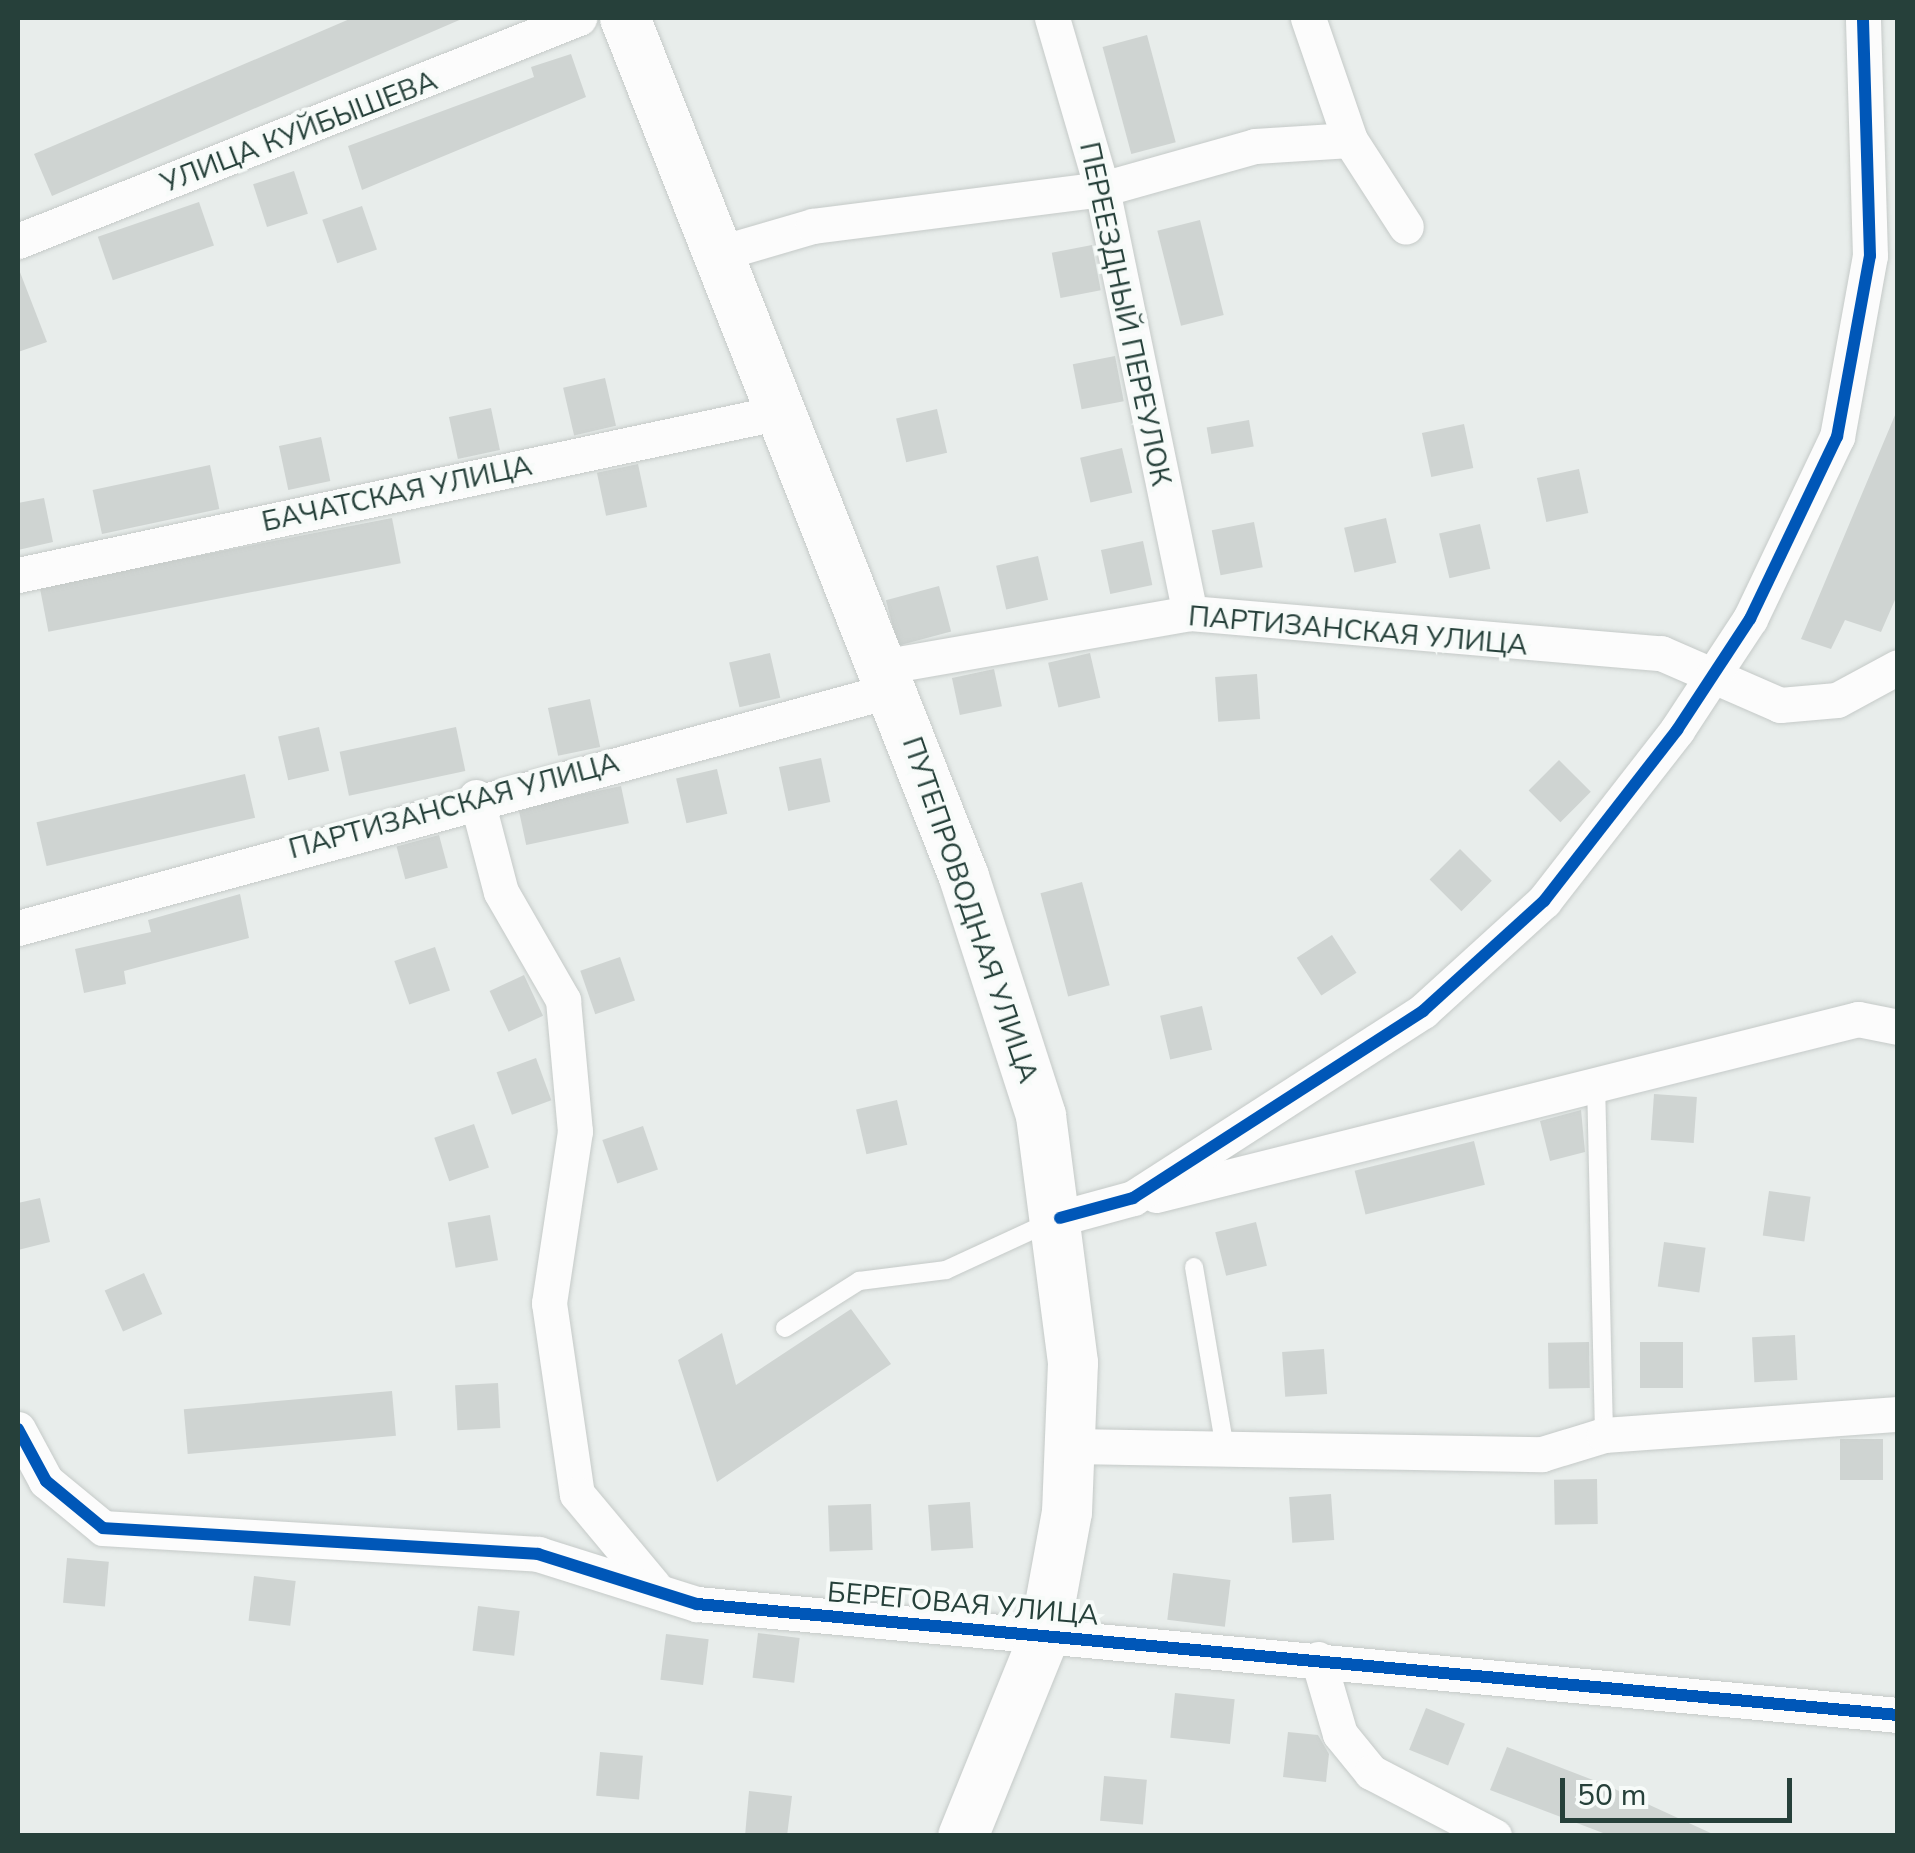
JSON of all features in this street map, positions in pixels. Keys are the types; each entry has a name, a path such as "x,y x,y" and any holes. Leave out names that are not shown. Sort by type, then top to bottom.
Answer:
{"main road":[{"name":"ПУТЕПРОВОДНАЯ УЛИЦА","path":"625,18 776,413 886,679 1012,1021 1069,1215 1072,1446 1044,1637 962,1836"}],"street":[{"name":"УЛИЦА КУЙБЫШЕВА","path":"18,242 579,18"},
{"name":"ПЕРЕЕЗДНЫЙ ПЕРЕУЛОК","path":"1052,18 1102,189 1190,613"},
{"path":"1308,18 1350,140 1406,227"},
{"path":"1069,1215 1134,1198 1423,1011 1544,901 1715,672 1837,437 1870,256 1862,18"},
{"path":"717,254 813,226 1102,189 1255,146 1350,140"},
{"name":"БАЧАТСКАЯ УЛИЦА","path":"18,575 776,413"},
{"name":"ПАРТИЗАНСКАЯ УЛИЦА","path":"18,928 886,679 1190,613 1661,653 1715,672 1780,705 1838,700 1898,668"},
{"path":"476,797 501,892 563,1000 575,1130 548,1302 577,1494 653,1584"},
{"path":"1069,1215 1306,1162 1596,1079 1858,1019 1898,1027"},
{"path":"1072,1446 1542,1454 1604,1436 1898,1414"},
{"path":"18,1428 32,1483"},
{"name":"БЕРЕГОВАЯ УЛИЦА","path":"32,1483 103,1528 538,1554 653,1584 697,1604 1898,1715"},
{"path":"1318,1659 1340,1734 1371,1772 1494,1836"}],"lane":[{"path":"1596,1079 1604,1436"},
{"path":"785,1328 858,1280 946,1270 1069,1215"},
{"path":"1194,1267 1225,1448"}],"building":[{"path":"352,18 464,18 52,196 34,154"},
{"path":"1147,35 1176,142 1131,154 1103,47"},
{"path":"571,54 586,97 362,190 348,146 534,77 531,67"},
{"path":"294,171 308,214 267,227 253,184"},
{"path":"199,202 214,245 113,280 98,237"},
{"path":"362,206 377,249 337,263 322,220"},
{"path":"1200,220 1224,315 1181,326 1157,231"},
{"path":"1092,245 1101,290 1061,298 1052,253"},
{"path":"18,267 47,342 18,352"},
{"path":"1115,356 1124,401 1082,409 1073,364"},
{"path":"605,378 616,426 574,435 563,388"},
{"path":"491,408 500,450 458,459 449,417"},
{"path":"1898,408 1898,593 1881,632 1845,620 1831,649 1801,639"},
{"path":"937,409 947,453 906,462 896,418"},
{"path":"1249,420 1254,447 1211,454 1207,427"},
{"path":"1464,424 1473,468 1431,477 1422,433"},
{"path":"321,437 330,481 288,490 279,446"},
{"path":"1122,448 1132,493 1090,502 1080,458"},
{"path":"638,464 647,507 606,516 597,473"},
{"path":"210,465 219,509 102,534 93,490"},
{"path":"1579,469 1588,513 1546,522 1537,478"},
{"path":"44,498 53,542 18,550 18,503"},
{"path":"392,518 401,563 48,632 40,587"},
{"path":"1386,518 1396,563 1354,572 1344,528"},
{"path":"1254,522 1263,567 1221,575 1212,530"},
{"path":"1480,524 1490,569 1449,578 1439,533"},
{"path":"1143,541 1152,585 1110,594 1101,550"},
{"path":"1038,556 1048,600 1006,610 996,566"},
{"path":"939,586 951,631 898,646 886,600"},
{"path":"770,653 780,698 739,707 729,662"},
{"path":"1090,653 1100,698 1058,707 1048,663"},
{"path":"994,669 1002,706 960,715 952,678"},
{"path":"1257,674 1260,719 1218,722 1215,677"},
{"path":"590,699 600,747 558,756 548,708"},
{"path":"319,727 329,771 288,780 278,736"},
{"path":"456,727 465,771 349,796 340,752"},
{"path":"821,758 830,802 788,811 779,767"},
{"path":"1559,760 1591,792 1560,822 1529,790"},
{"path":"717,769 727,814 686,823 676,778"},
{"path":"245,774 255,818 47,866 36,822"},
{"path":"621,786 629,823 526,845 518,808"},
{"path":"439,835 448,868 405,879 396,846"},
{"path":"1460,849 1492,881 1461,911 1430,879"},
{"path":"1082,882 1110,985 1068,996 1040,893"},
{"path":"240,894 249,938 124,971 126,984 84,993 75,949 151,932 148,920"},
{"path":"1332,935 1357,973 1321,996 1297,958"},
{"path":"435,947 450,990 409,1004 394,961"},
{"path":"620,957 635,1000 595,1014 580,971"},
{"path":"524,975 543,1016 509,1032 490,991"},
{"path":"1202,1006 1212,1050 1170,1060 1160,1016"},
{"path":"536,1058 551,1100 512,1115 497,1072"},
{"path":"1654,1094 1697,1097 1694,1143 1651,1140"},
{"path":"897,1100 907,1145 866,1154 856,1109"},
{"path":"1581,1110 1585,1152 1550,1161 1540,1121"},
{"path":"474,1124 489,1167 449,1181 434,1138"},
{"path":"643,1126 658,1169 617,1183 602,1140"},
{"path":"1474,1141 1485,1185 1366,1214 1355,1171"},
{"path":"1769,1191 1811,1197 1804,1241 1763,1236"},
{"path":"40,1198 50,1242 18,1250 18,1203"},
{"path":"490,1215 498,1260 456,1268 448,1222"},
{"path":"1256,1222 1267,1266 1226,1276 1215,1232"},
{"path":"1664,1242 1706,1248 1699,1292 1658,1287"},
{"path":"144,1273 162,1314 123,1332 105,1290"},
{"path":"851,1309 891,1364 717,1482 678,1360 722,1333 736,1385"},
{"path":"1795,1335 1797,1380 1754,1382 1752,1337"},
{"path":"1589,1342 1590,1388 1549,1389 1548,1343"},
{"path":"1640,1342 1683,1342 1683,1388 1640,1388"},
{"path":"1324,1349 1327,1394 1285,1397 1282,1352"},
{"path":"498,1383 500,1428 457,1430 455,1385"},
{"path":"392,1391 396,1436 188,1454 184,1409"},
{"path":"1840,1439 1883,1439 1883,1480 1840,1480"},
{"path":"1597,1479 1598,1524 1555,1525 1554,1480"},
{"path":"1331,1494 1334,1540 1292,1543 1289,1497"},
{"path":"970,1502 973,1548 931,1551 928,1505"},
{"path":"871,1504 873,1550 830,1551 828,1506"},
{"path":"67,1558 109,1562 105,1606 63,1603"},
{"path":"1173,1573 1231,1580 1225,1627 1167,1620"},
{"path":"254,1576 296,1581 290,1626 249,1621"},
{"path":"478,1606 520,1611 514,1656 473,1651"},
{"path":"758,1633 800,1638 794,1683 753,1678"},
{"path":"666,1634 709,1639 703,1685 660,1680"},
{"path":"1175,1693 1235,1699 1230,1744 1170,1738"},
{"path":"1426,1708 1465,1724 1448,1765 1409,1750"},
{"path":"1288,1732 1318,1735 1329,1754 1326,1782 1283,1777"},
{"path":"1507,1747 1606,1785 1715,1835 1611,1836 1490,1790"},
{"path":"600,1752 643,1756 639,1800 596,1796"},
{"path":"1104,1776 1147,1780 1143,1825 1100,1821"},
{"path":"749,1791 792,1796 787,1836 745,1836"}],"cycle path":[{"path":"1060,1218 1133,1198 1423,1011 1544,901 1677,730 1750,619 1837,437 1870,256 1863,18"},
{"path":"18,1429 46,1481 103,1528 538,1554 697,1604 1898,1715"}]}
